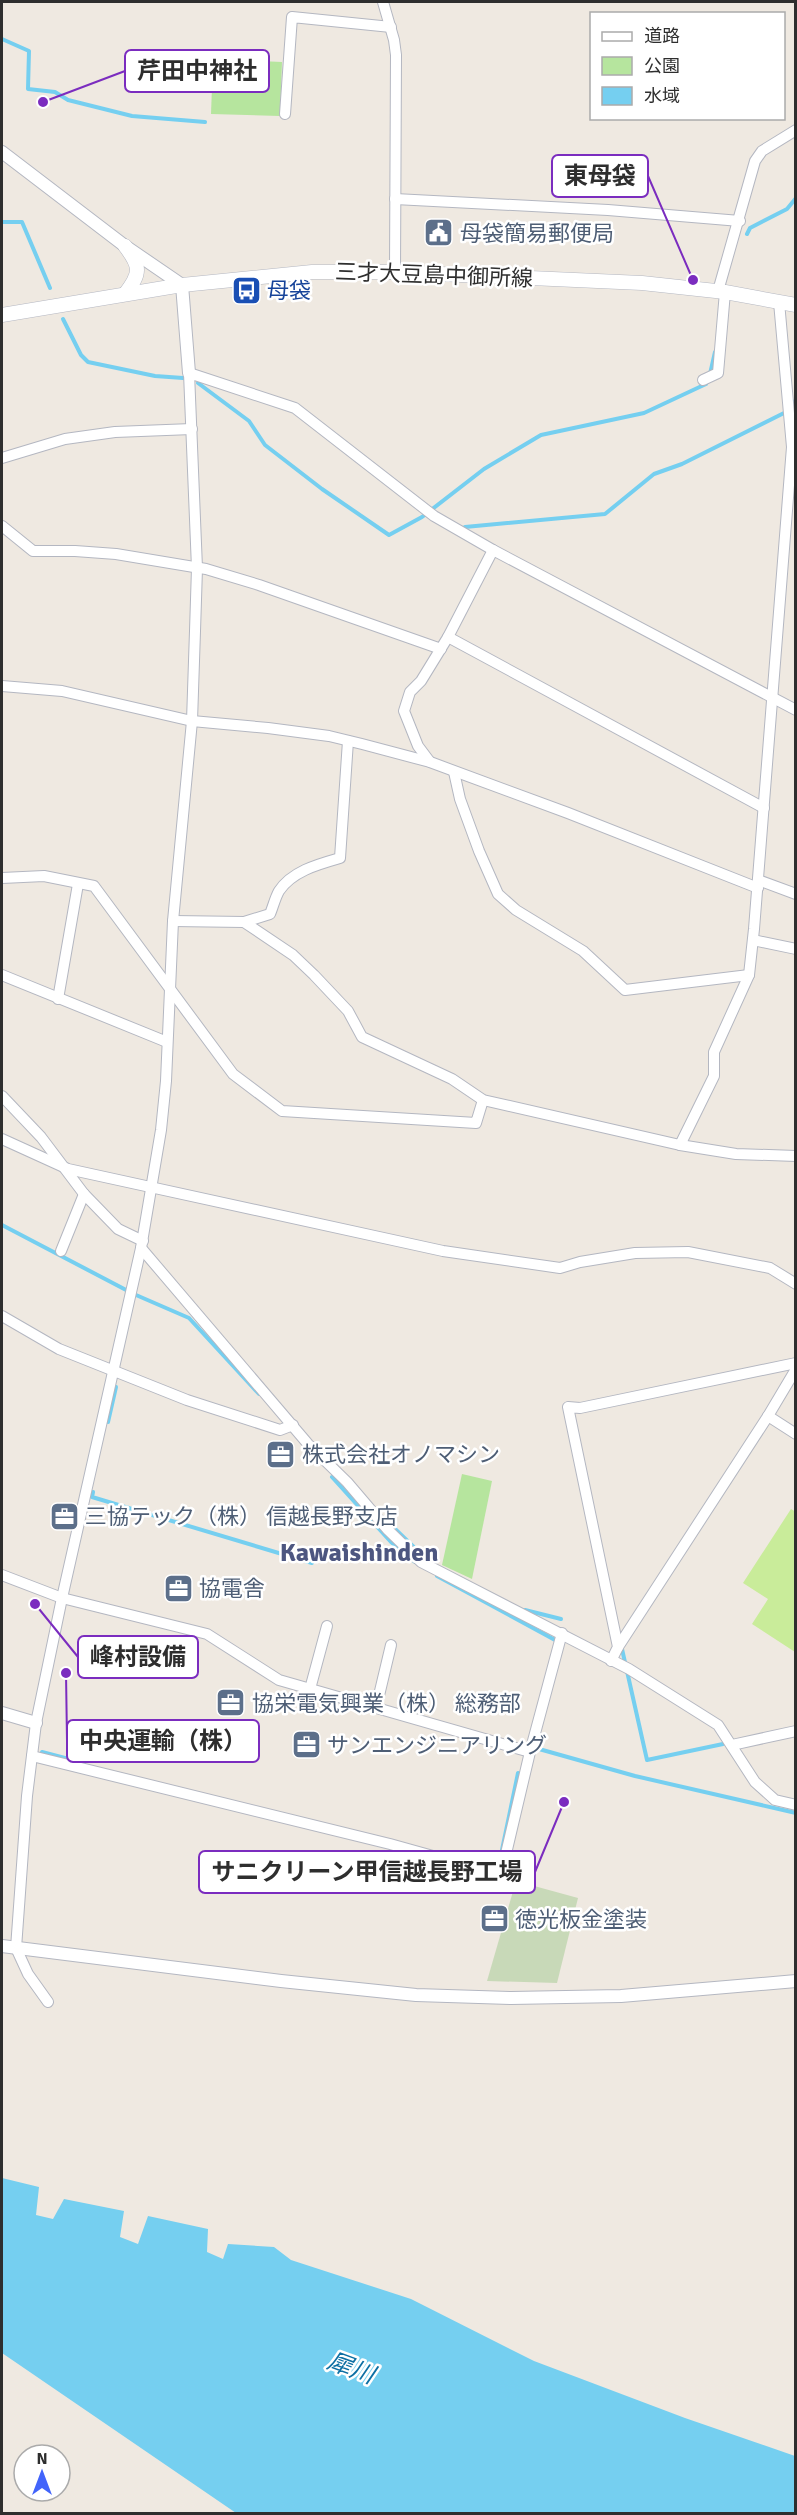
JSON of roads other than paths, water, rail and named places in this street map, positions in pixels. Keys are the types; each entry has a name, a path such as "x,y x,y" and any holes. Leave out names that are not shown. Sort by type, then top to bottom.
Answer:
{"main road":[{"path":"125,246 137,262 138,273 125,294"},
{"name":"三才大豆島中御所線","path":"2,315 182,285 312,272 395,272 642,283 721,292 795,305"}],"street":[{"path":"383,2 391,27 396,55 395,272"},
{"path":"285,114 292,18 391,27"},
{"path":"708,378 718,373 721,359 721,292 756,161 762,151 795,130"},
{"path":"2,152 125,246 182,285 192,429 197,568 192,721 174,921 164,1101 153,1189 62,1598 36,1723 32,1756 16,1948 28,1974 48,2002"},
{"path":"395,199 608,210 740,221"},
{"path":"680,1145 714,1076 714,1052 749,975 773,699 790,557 792,447 779,302"},
{"path":"189,373 295,408 430,513 493,550 795,711"},
{"path":"2,458 65,439 115,432 192,429"},
{"path":"2,526 33,551 116,554 206,569 259,585 441,649"},
{"path":"430,762 418,746 404,711 410,692 422,681 441,649 493,550"},
{"path":"448,637 764,808"},
{"path":"2,686 62,691 192,721 268,728 348,741 430,762 758,884 795,894"},
{"path":"174,921 244,922 270,914 279,891 288,881 311,867 340,858 348,741"},
{"path":"454,772 460,799 471,830 498,894 516,910 583,951 625,990 749,975"},
{"path":"2,878 44,876 94,886 233,1074 282,1111 476,1123 483,1100"},
{"path":"58,999 78,884"},
{"path":"244,922 293,955 314,975 348,1011 362,1037 382,1048 420,1062 452,1079 483,1100 680,1145 736,1154 795,1156"},
{"path":"753,940 795,949"},
{"path":"2,975 167,1042"},
{"path":"2,1096 68,1169 84,1194 118,1228 142,1244 308,1444 347,1482 388,1530 422,1562 626,1668 718,1725 738,1758 773,1804 795,1805"},
{"path":"2,1139 68,1169 443,1251 560,1268 579,1262 635,1253 688,1252 770,1268 795,1284"},
{"path":"61,1251 84,1194"},
{"path":"2,1316 59,1349 187,1400 280,1430 293,1425"},
{"path":"618,1647 568,1407 580,1408 795,1363"},
{"path":"611,1660 768,1416 795,1369"},
{"path":"768,1416 795,1434"},
{"path":"2,1575 62,1598 207,1634 279,1680 530,1752"},
{"path":"310,1689 327,1626"},
{"path":"32,1756 390,1844 501,1875 530,1752 562,1633"},
{"path":"376,1708 391,1649"},
{"path":"2,1713 36,1723"},
{"path":"732,1745 795,1731"},
{"path":"2,1946 281,1981 416,1995 511,1998 621,1996 795,1982"}],"water":[{"name":"犀川","path":"2,2178 39,2187 36,2215 53,2219 64,2199 124,2211 120,2237 138,2244 148,2216 208,2229 207,2252 223,2259 228,2244 274,2247 291,2260 411,2299 534,2361 685,2418 795,2456 795,2513 236,2513 2,2353"}],"waterway":[{"path":"2,39 29,51 28,89 55,92 68,100 132,116 205,122"},
{"path":"747,234 750,228 787,209 796,198"},
{"path":"2,222 22,222 50,288"},
{"path":"63,319 81,355 88,362 155,376 183,378"},
{"path":"710,374 715,352"},
{"path":"198,383 249,421 265,445 322,489 389,535 422,517 484,469 541,435 644,413 706,384"},
{"path":"792,404 796,400"},
{"path":"465,527 605,514 654,474 682,464 784,413"},
{"path":"2,1225 128,1291"},
{"path":"136,1295 189,1318 259,1394"},
{"path":"108,1422 116,1387"},
{"path":"332,1477 391,1542 415,1562"},
{"path":"93,1492 92,1497 312,1563"},
{"path":"393,1527 419,1552"},
{"path":"437,1576 555,1640"},
{"path":"525,1610 561,1619"},
{"path":"622,1649 647,1760 723,1744"},
{"path":"539,1749 635,1776 796,1813"},
{"path":"42,1752 84,1763"},
{"path":"502,1850 518,1773"},
{"path":"463,1859 486,1864"}],"place":[{"name":"芹田中神社","path":"43,102"},
{"name":"母袋簡易郵便局","path":"439,233"},
{"name":"東母袋","path":"693,280"},
{"name":"母袋","path":"246,290"},
{"name":"株式会社オノマシン","path":"281,1454"},
{"name":"三協テック（株） 信越長野支店","path":"64,1516"},
{"name":"協電舎","path":"178,1588"},
{"name":"峰村設備","path":"35,1604"},
{"name":"中央運輸（株）","path":"66,1673"},
{"name":"協栄電気興業（株） 総務部","path":"231,1703"},
{"name":"サンエンジニアリング","path":"306,1745"},
{"name":"サニクリーン甲信越長野工場","path":"564,1802"},
{"name":"徳光板金塗装","path":"494,1919"}],"district":[{"name":"Kawaishinden","path":"359,1553"}]}
